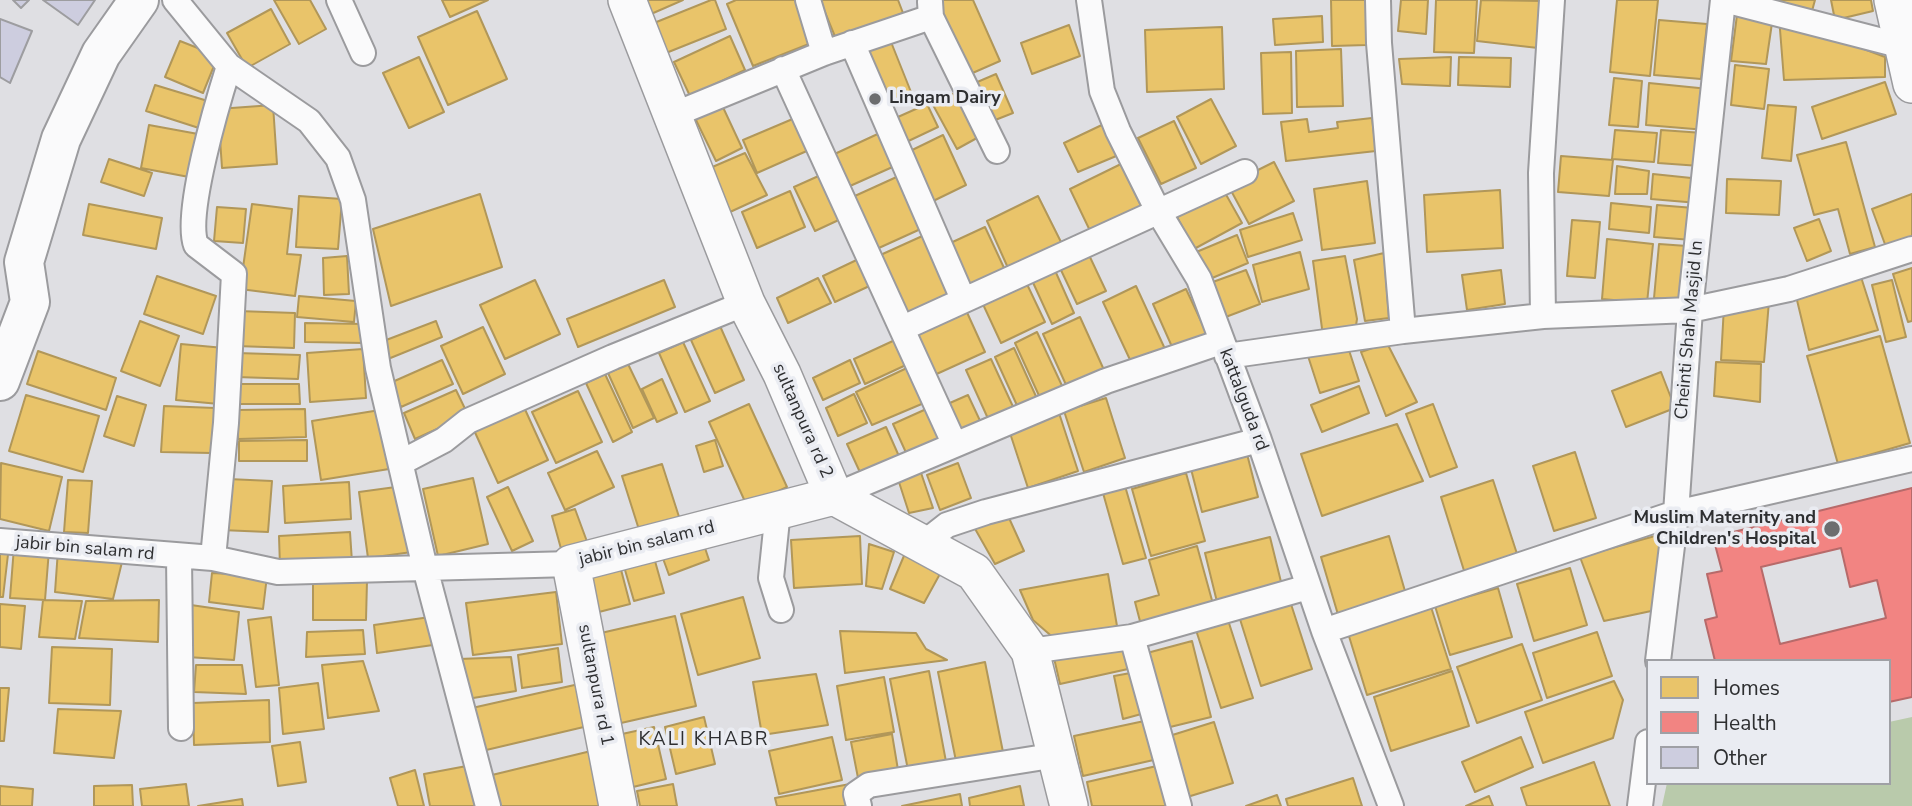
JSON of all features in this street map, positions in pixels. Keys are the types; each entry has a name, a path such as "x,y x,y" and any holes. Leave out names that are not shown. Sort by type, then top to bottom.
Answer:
{"main road":[{"path":"0,381 30,302 12,272 61,139 101,54 139,0"}],"street":[{"path":"175,0 229,66 309,121 338,158 353,200 378,368 425,568 488,806"},
{"path":"340,0 363,53"},
{"name":"sultanpura rd 2","path":"627,0 746,303 782,373 834,496 925,542 974,572 1030,651 1069,806"},
{"path":"808,0 824,53"},
{"name":"kattalguda rd","path":"1089,0 1102,92 1118,131 1158,211 1199,279 1259,440 1324,631 1391,806"},
{"path":"1378,0 1379,43 1403,331"},
{"path":"1544,317 1541,173 1552,0"},
{"path":"1723,0 1902,46"},
{"name":"Cheinti Shah Masjid ln","path":"1658,659 1676,513 1690,310 1723,0"},
{"path":"1893,0 1912,84"},
{"path":"673,115 852,43 930,8 996,150"},
{"path":"852,43 963,299"},
{"path":"212,558 226,423 231,288 234,274 196,245 192,226 209,131 229,66"},
{"path":"783,69 954,443"},
{"path":"903,328 1245,172"},
{"name":"jabir bin salam rd","path":"0,541 212,558 278,572 571,564 834,496 1106,380 1224,349 1544,317 1690,310 1789,289 1912,249"},
{"path":"402,462 444,440 468,421 613,356 746,303"},
{"path":"925,542 947,525 986,512 1259,440"},
{"path":"1324,631 1676,513 1912,459"},
{"path":"778,510 771,578 780,610"},
{"path":"179,556 180,728"},
{"name":"sultanpura rd 1","path":"571,564 618,806"},
{"path":"1030,651 1132,637 1308,587"},
{"path":"1132,637 1179,806"},
{"path":"859,806 856,794 869,785 1056,755"},
{"path":"1640,806 1646,758"}],"green space":[{"path":"1912,717 1912,806 1662,806 1667,785 1891,785 1891,722"}],"building: Homes":[{"path":"274,0 310,0 326,29 299,44"},
{"path":"442,0 488,0 450,17"},
{"path":"645,0 683,0 651,14"},
{"path":"715,0 726,29 666,53 654,23"},
{"path":"736,0 797,0 814,42 753,66 727,4"},
{"path":"820,0 898,0 903,13 836,39"},
{"path":"935,0 973,0 1000,61 968,75"},
{"path":"1331,0 1366,0 1367,45 1332,46"},
{"path":"1401,0 1428,0 1426,34 1398,31"},
{"path":"1436,0 1477,0 1474,53 1434,52"},
{"path":"1481,0 1543,1 1538,48 1477,41"},
{"path":"1617,0 1658,0 1650,76 1610,72"},
{"path":"1776,0 1815,0 1812,11"},
{"path":"1831,0 1871,0 1873,11 1835,20"},
{"path":"271,9 290,44 247,68 227,33"},
{"path":"477,11 507,79 448,105 418,37"},
{"path":"1737,15 1772,23 1766,64 1731,61"},
{"path":"1322,16 1323,42 1275,45 1273,19"},
{"path":"1779,17 1885,57 1885,77 1784,80"},
{"path":"1659,20 1707,24 1701,79 1654,75"},
{"path":"1069,25 1080,56 1032,74 1021,43"},
{"path":"1222,27 1224,89 1147,92 1145,30"},
{"path":"730,36 745,70 690,96 674,62"},
{"path":"180,41 218,56 203,93 165,77"},
{"path":"891,42 911,92 881,105 861,54"},
{"path":"1341,49 1343,106 1297,107 1296,51"},
{"path":"1291,52 1292,113 1263,114 1261,53"},
{"path":"419,57 444,112 409,128 383,73"},
{"path":"1451,57 1450,86 1402,84 1399,59"},
{"path":"1459,57 1511,58 1510,87 1458,85"},
{"path":"1735,65 1769,69 1764,109 1731,105"},
{"path":"996,74 1013,113 985,124 968,86"},
{"path":"1614,78 1642,81 1638,127 1609,125"},
{"path":"1885,82 1896,114 1822,139 1812,107"},
{"path":"1649,83 1709,89 1706,130 1646,125"},
{"path":"155,85 211,102 202,129 146,111"},
{"path":"962,89 986,133 957,149 933,105"},
{"path":"1211,99 1236,146 1201,164 1177,117"},
{"path":"721,103 742,148 716,161 694,116"},
{"path":"927,104 938,127 900,145 889,121"},
{"path":"273,105 277,164 222,168 218,109"},
{"path":"1768,105 1796,107 1791,161 1762,158"},
{"path":"795,118 809,150 757,173 743,140"},
{"path":"1372,118 1376,151 1286,161 1281,122 1307,119 1309,132 1338,128 1337,122"},
{"path":"1174,121 1196,168 1161,184 1138,138"},
{"path":"1106,123 1121,154 1078,172 1064,143"},
{"path":"149,125 198,134 189,177 141,168"},
{"path":"1615,130 1657,133 1654,162 1612,159"},
{"path":"1661,130 1703,133 1700,166 1658,163"},
{"path":"882,132 897,165 841,190 826,158"},
{"path":"943,135 966,185 927,204 904,154"},
{"path":"1846,142 1875,247 1850,254 1838,209 1814,215 1797,155"},
{"path":"745,153 767,195 730,212 710,168"},
{"path":"1561,156 1613,160 1609,196 1558,192"},
{"path":"109,159 152,173 144,196 101,182"},
{"path":"1274,162 1294,201 1249,224 1228,185"},
{"path":"1121,164 1144,212 1093,237 1070,189"},
{"path":"1617,166 1649,171 1647,194 1615,194"},
{"path":"823,174 843,218 815,231 794,187"},
{"path":"1653,174 1701,179 1698,203 1651,199"},
{"path":"901,175 925,227 870,252 846,200"},
{"path":"1727,179 1781,181 1779,215 1726,213"},
{"path":"1367,181 1375,243 1322,250 1314,189"},
{"path":"1500,190 1503,248 1427,252 1424,195"},
{"path":"790,191 805,227 757,248 742,212"},
{"path":"1224,191 1242,223 1194,249 1177,217"},
{"path":"480,194 502,267 391,306 373,229"},
{"path":"1912,194 1912,237 1886,247 1872,209"},
{"path":"299,196 342,199 338,249 296,247"},
{"path":"1038,196 1063,246 1008,268 987,221"},
{"path":"1611,203 1651,207 1649,233 1609,229"},
{"path":"89,204 162,218 156,249 83,235"},
{"path":"252,204 292,209 287,254 301,255 295,296 240,289"},
{"path":"1657,205 1694,208 1692,240 1654,237"},
{"path":"217,207 246,209 243,243 214,241"},
{"path":"1293,213 1302,240 1248,257 1240,230"},
{"path":"1819,219 1831,251 1807,261 1794,228"},
{"path":"1572,220 1600,222 1595,278 1567,276"},
{"path":"985,227 1005,270 966,289 944,246"},
{"path":"929,233 957,294 904,318 876,257"},
{"path":"1237,235 1248,263 1205,281 1194,253"},
{"path":"1607,239 1653,244 1647,303 1602,299"},
{"path":"1659,244 1687,246 1682,300 1654,298"},
{"path":"1300,252 1309,289 1262,302 1253,265"},
{"path":"1384,253 1389,318 1365,321 1354,260"},
{"path":"1089,255 1106,291 1077,304 1060,268"},
{"path":"347,256 349,294 324,295 323,258"},
{"path":"865,256 878,282 835,302 823,276"},
{"path":"1345,256 1357,319 1355,332 1323,336 1313,261"},
{"path":"1053,266 1074,313 1052,324 1030,276"},
{"path":"1912,268 1912,321 1908,322 1893,274"},
{"path":"1246,270 1260,304 1223,318 1210,283"},
{"path":"1501,270 1505,304 1467,310 1462,275"},
{"path":"157,276 216,296 203,334 144,314"},
{"path":"1861,277 1878,330 1809,350 1796,296"},
{"path":"818,278 831,303 788,323 777,298"},
{"path":"535,280 560,334 505,359 480,305"},
{"path":"664,280 675,307 578,347 567,319"},
{"path":"1025,280 1045,322 1001,343 981,300"},
{"path":"1892,280 1906,337 1886,342 1872,285"},
{"path":"1136,286 1165,349 1132,364 1103,302"},
{"path":"1186,289 1207,334 1173,349 1153,304"},
{"path":"299,296 356,301 354,322 297,317"},
{"path":"1769,301 1764,362 1721,360 1724,306"},
{"path":"965,308 985,352 930,377 910,333"},
{"path":"238,311 295,313 294,348 236,346"},
{"path":"1080,317 1104,370 1067,387 1043,334"},
{"path":"140,321 179,336 160,386 121,371"},
{"path":"436,321 442,337 388,359 381,342"},
{"path":"305,323 364,324 364,343 305,342"},
{"path":"720,326 744,380 715,393 691,340"},
{"path":"483,327 505,374 463,394 441,346"},
{"path":"1037,332 1064,390 1041,400 1015,343"},
{"path":"1880,336 1910,443 1838,464 1807,356"},
{"path":"895,340 906,365 865,384 854,359"},
{"path":"1346,341 1359,381 1320,393 1307,353"},
{"path":"683,342 710,401 685,412 659,353"},
{"path":"1387,343 1417,402 1386,416 1361,352"},
{"path":"181,344 224,348 219,404 176,400"},
{"path":"1014,348 1039,403 1020,412 995,357"},
{"path":"363,349 366,398 310,402 307,353"},
{"path":"38,351 116,378 106,410 27,384"},
{"path":"237,353 300,355 298,379 236,377"},
{"path":"991,359 1015,411 990,423 966,370"},
{"path":"442,360 453,384 401,407 390,383"},
{"path":"850,360 860,383 823,400 813,378"},
{"path":"1716,362 1761,364 1760,402 1714,396"},
{"path":"628,364 654,418 633,428 608,373"},
{"path":"909,367 924,403 872,425 856,392"},
{"path":"1661,372 1675,408 1626,427 1612,391"},
{"path":"605,374 632,432 613,442 586,383"},
{"path":"662,379 677,413 657,422 642,389"},
{"path":"237,384 299,384 300,404 236,404"},
{"path":"1359,386 1369,413 1322,432 1311,405"},
{"path":"456,390 468,415 415,439 404,413"},
{"path":"578,391 602,442 556,463 532,412"},
{"path":"854,394 867,423 838,436 826,408"},
{"path":"26,395 99,416 83,472 9,451"},
{"path":"968,395 982,425 957,437 943,406"},
{"path":"117,396 146,405 134,446 104,436"},
{"path":"1106,398 1125,458 1084,472 1064,411"},
{"path":"749,404 787,487 747,506 709,422"},
{"path":"1433,404 1457,467 1430,477 1406,414"},
{"path":"523,405 548,460 498,483 473,428"},
{"path":"164,406 215,408 211,453 161,452"},
{"path":"933,406 948,439 908,457 893,424"},
{"path":"305,409 306,437 238,439 237,410"},
{"path":"380,410 389,469 321,480 312,421"},
{"path":"1059,413 1078,471 1028,488 1009,430"},
{"path":"1397,424 1423,481 1322,516 1301,454"},
{"path":"886,427 902,463 864,481 847,444"},
{"path":"307,440 307,461 239,461 239,441"},
{"path":"715,440 723,466 704,472 696,446"},
{"path":"597,451 614,487 565,510 548,473"},
{"path":"1575,452 1596,518 1554,531 1533,466"},
{"path":"1247,454 1258,497 1202,512 1191,469"},
{"path":"1,463 62,477 49,531 0,519"},
{"path":"958,463 971,498 940,510 927,475"},
{"path":"662,464 681,523 641,536 622,476"},
{"path":"919,467 933,508 909,513 897,476"},
{"path":"1186,473 1205,541 1151,556 1132,489"},
{"path":"473,478 488,544 438,556 423,489"},
{"path":"228,479 272,481 268,532 221,530"},
{"path":"68,480 92,481 88,533 64,532"},
{"path":"1493,480 1519,560 1466,577 1441,497"},
{"path":"349,482 351,519 285,523 283,486"},
{"path":"403,486 412,552 368,558 359,492"},
{"path":"1125,486 1146,558 1123,564 1103,493"},
{"path":"508,487 533,541 512,551 487,497"},
{"path":"575,509 589,547 563,556 552,516"},
{"path":"1009,518 1024,551 995,564 974,527"},
{"path":"350,532 352,562 280,567 279,536"},
{"path":"1662,534 1656,610 1604,621 1580,557"},
{"path":"860,536 862,584 794,588 791,540"},
{"path":"1389,536 1407,598 1339,618 1321,557"},
{"path":"1270,537 1283,590 1218,606 1205,553"},
{"path":"702,539 709,560 669,575 661,553"},
{"path":"869,544 894,552 882,589 866,586"},
{"path":"0,546 9,546 3,597 0,597"},
{"path":"1197,546 1213,604 1141,625 1135,602 1159,595 1149,560"},
{"path":"14,547 49,550 45,600 10,598"},
{"path":"58,550 122,562 113,599 55,592"},
{"path":"906,551 941,572 924,603 890,589"},
{"path":"653,554 664,593 634,601 623,563"},
{"path":"619,562 630,604 595,613 585,570"},
{"path":"1570,568 1587,625 1534,641 1517,584"},
{"path":"212,573 267,576 263,609 209,602"},
{"path":"1108,574 1117,626 1056,640 1033,620 1020,590"},
{"path":"313,581 367,581 366,620 313,620"},
{"path":"1498,588 1512,637 1450,655 1435,606"},
{"path":"556,592 562,644 473,655 466,603"},
{"path":"743,597 760,658 698,675 681,614"},
{"path":"43,600 82,601 75,639 39,637"},
{"path":"159,600 158,642 79,638 86,601"},
{"path":"1290,601 1312,669 1261,686 1239,616"},
{"path":"0,604 25,606 21,649 0,647"},
{"path":"191,605 239,612 234,660 187,657"},
{"path":"1431,607 1451,669 1367,695 1348,633"},
{"path":"675,616 696,706 621,723 601,633"},
{"path":"271,617 279,685 256,687 248,620"},
{"path":"430,617 433,645 377,653 374,625"},
{"path":"1228,620 1253,698 1221,708 1196,630"},
{"path":"363,630 365,654 306,657 307,632"},
{"path":"840,631 916,633 926,649 947,660 845,673"},
{"path":"1597,632 1612,676 1547,698 1533,653"},
{"path":"1192,641 1211,717 1166,728 1147,653"},
{"path":"1122,642 1128,669 1060,684 1054,658"},
{"path":"1522,644 1542,700 1477,723 1457,667"},
{"path":"52,647 112,649 110,705 49,703"},
{"path":"558,648 562,682 522,688 518,655"},
{"path":"511,657 516,691 467,699 459,659"},
{"path":"363,661 379,711 328,718 322,665"},
{"path":"985,662 1004,757 957,766 938,672"},
{"path":"196,665 242,665 246,694 194,692"},
{"path":"929,671 947,767 909,775 890,679"},
{"path":"1452,671 1469,726 1391,751 1374,697"},
{"path":"1136,672 1145,713 1123,719 1114,676"},
{"path":"816,674 828,725 762,735 753,682"},
{"path":"884,677 894,732 846,740 837,686"},
{"path":"1614,681 1623,700 1613,738 1543,763 1525,712"},
{"path":"318,683 324,729 283,734 279,688"},
{"path":"579,684 588,726 482,751 472,708"},
{"path":"0,688 9,688 4,741 0,741"},
{"path":"269,700 270,742 194,745 193,703"},
{"path":"58,709 121,711 114,758 54,753"},
{"path":"704,717 715,764 676,774 665,727"},
{"path":"1149,720 1158,759 1083,776 1074,736"},
{"path":"1214,722 1233,783 1184,798 1166,737"},
{"path":"654,727 666,779 633,787 622,734"},
{"path":"892,734 899,776 859,783 851,742"},
{"path":"832,737 842,780 779,794 769,751"},
{"path":"1521,737 1533,767 1475,792 1462,762"},
{"path":"300,742 306,782 278,786 272,746"},
{"path":"591,751 604,806 500,806 492,775"},
{"path":"1594,762 1610,806 1527,806 1521,788"},
{"path":"472,765 479,806 430,806 424,774"},
{"path":"1161,765 1170,806 1092,806 1087,782"},
{"path":"415,770 424,806 398,806 390,778"},
{"path":"1353,778 1362,806 1288,806 1286,799"},
{"path":"186,784 189,806 142,806 140,789"},
{"path":"673,784 677,806 640,806 637,791"},
{"path":"850,784 854,806 777,806 775,798"},
{"path":"132,785 133,806 94,806 94,786"},
{"path":"0,786 33,789 32,806 0,806"},
{"path":"1020,786 1024,806 970,806 969,798"},
{"path":"960,794 962,806 902,806"},
{"path":"1277,795 1281,806 1246,806"},
{"path":"1489,796 1493,806 1466,806"},
{"path":"242,799 243,806 198,806"}],"building: Health":[{"path":"1912,488 1912,697 1891,702 1891,659 1715,659 1705,620 1717,617 1707,574 1722,571 1713,537","holes":["1841,548 1850,587 1877,580 1886,618 1780,644 1761,567"]}],"building: Other":[{"path":"13,0 29,0 21,8"},
{"path":"43,0 95,0 78,25"},
{"path":"0,19 32,31 10,83 0,77"}],"place":[{"name":"Lingam Dairy","path":"875,99"},
{"name":"Muslim Maternity and Children's Hospital","path":"1832,529"}],"district":[{"name":"KALI KHABR","path":"704,740"}]}
